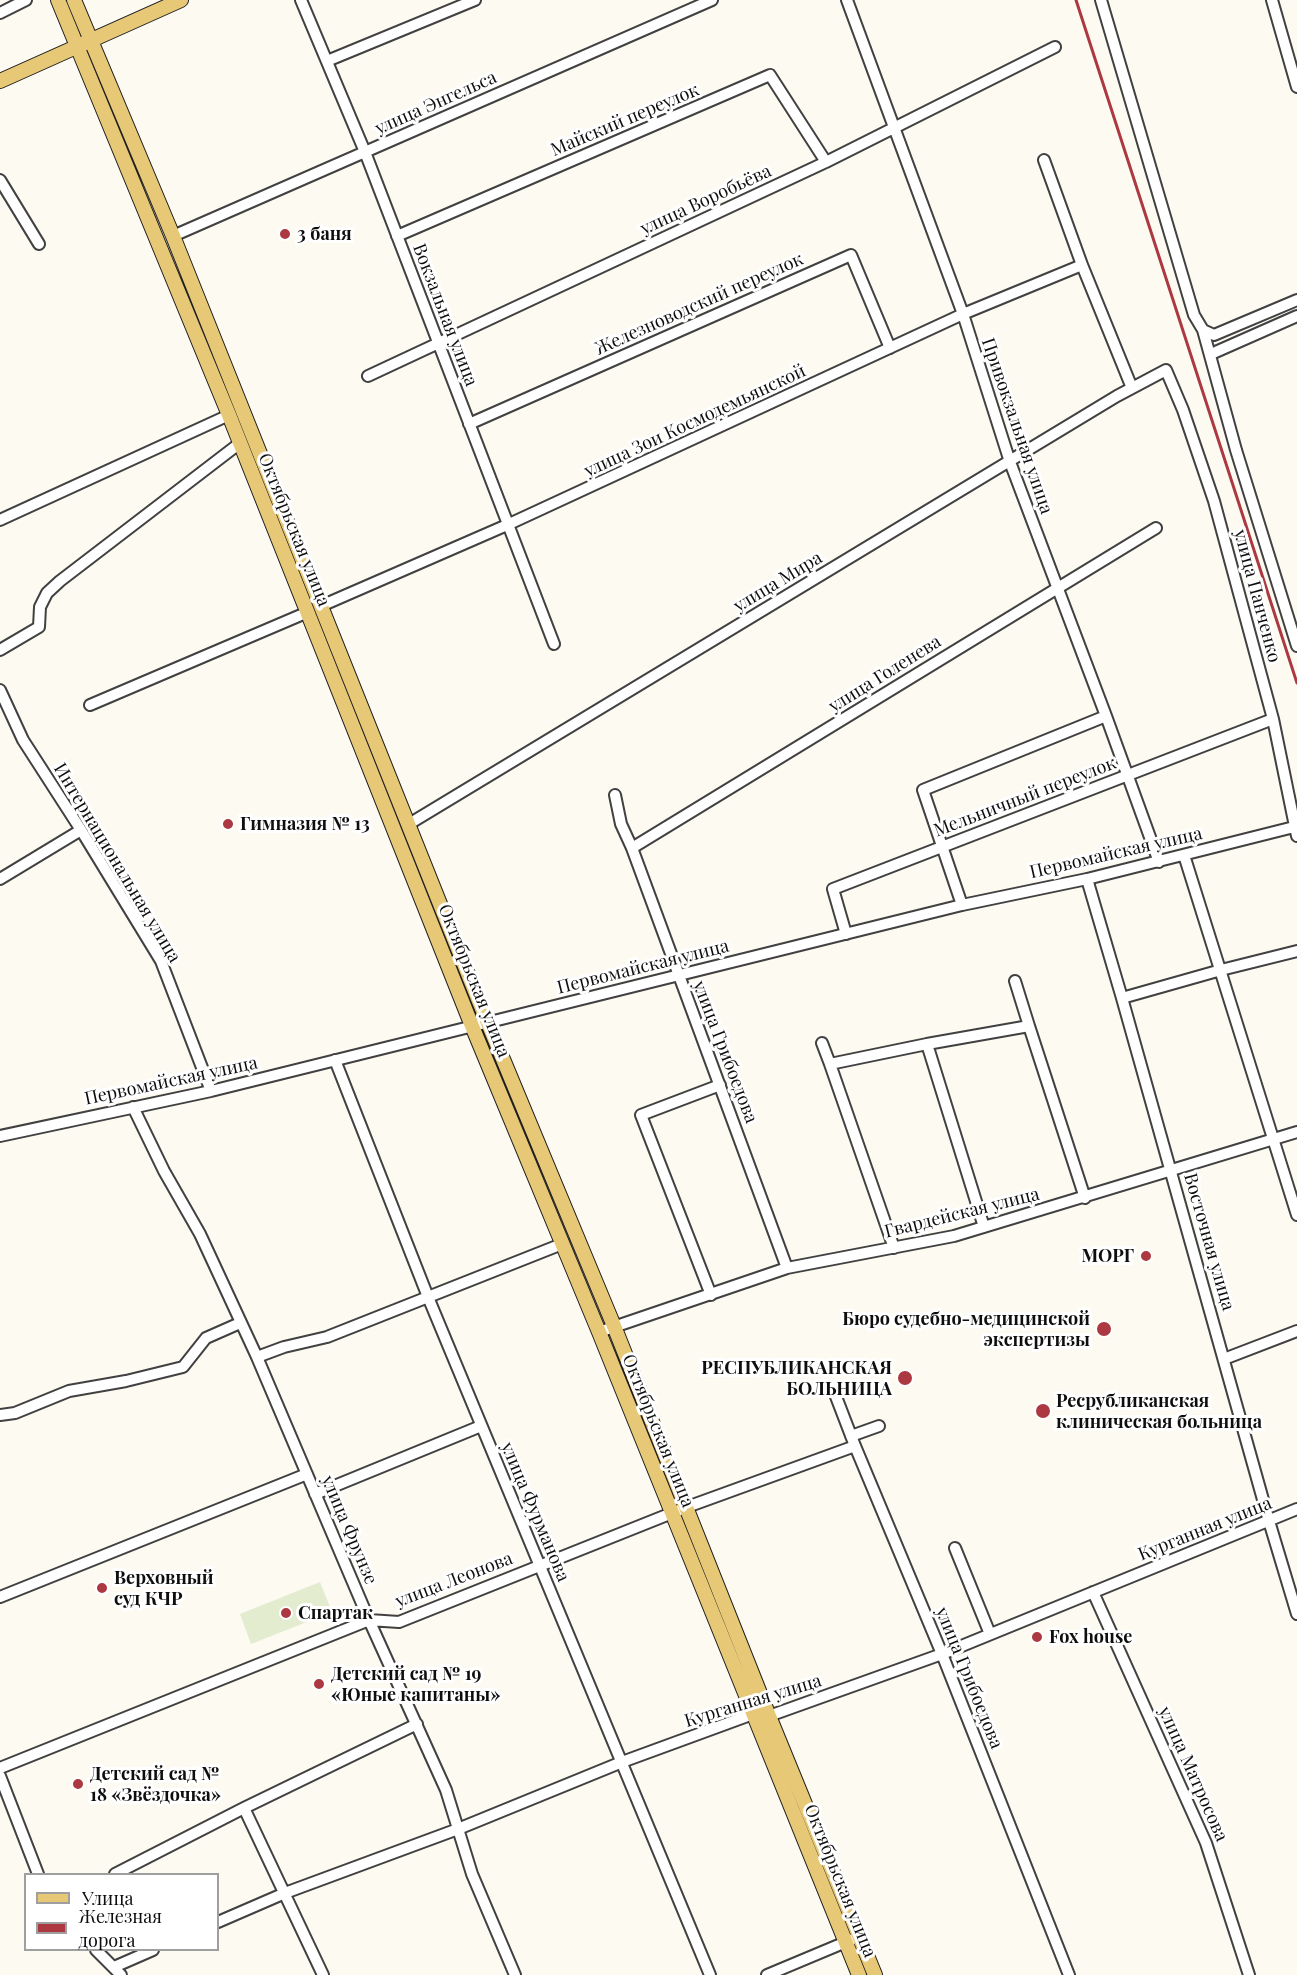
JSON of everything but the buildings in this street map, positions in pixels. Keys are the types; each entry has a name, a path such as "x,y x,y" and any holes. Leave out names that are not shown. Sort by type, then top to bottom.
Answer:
{"main road":[{"name":"Октябрьская улица","path":"58,0 229,415 472,1026 599,1332 859,1975"},
{"name":"Октябрьская улица","path":"74,0 173,236 488,1023 614,1326 875,1975"},
{"path":"0,81 181,0"}],"street":[{"path":"0,13 26,0"},
{"name":"Вокзальная улица","path":"301,0 365,152 554,644"},
{"path":"327,61 475,0"},
{"name":"улица Энгельса","path":"173,236 712,0"},
{"name":"Привокзальная улица","path":"847,0 963,314 1010,462 1128,775 1158,862"},
{"path":"1101,0 1194,315 1203,330 1211,354 1236,450 1297,645"},
{"path":"1272,0 1297,87"},
{"name":"улица Воробьёва","path":"368,376 826,162 1055,47"},
{"name":"Майский переулок","path":"397,236 770,75 826,162"},
{"path":"1044,160 1082,265 1132,388"},
{"path":"0,180 39,244"},
{"name":"Железноводский переулок","path":"469,424 851,255 890,348"},
{"name":"улица Зои Космодемьянской","path":"321,606 507,525 963,314 1082,265"},
{"path":"1203,330 1214,336 1297,300"},
{"path":"1211,354 1297,316"},
{"name":"улица Мира","path":"409,824 1132,388 1166,370"},
{"name":"улица Панченко","path":"1166,370 1184,410 1214,501 1272,719 1295,832"},
{"path":"0,520 229,415"},
{"path":"0,650 39,627 40,607 48,593 60,581 240,443"},
{"name":"улица Голенева","path":"632,848 1156,528"},
{"path":"90,705 308,612"},
{"name":"Интернациональная улица","path":"0,690 23,740 161,961 211,1091"},
{"path":"962,905 923,790 1106,716"},
{"name":"Мельничный переулок","path":"846,934 833,889 1272,719"},
{"name":"улица Грибоедова","path":"615,795 621,824 632,848 787,1268"},
{"path":"0,879 81,830"},
{"name":"Первомайская улица","path":"0,1136 211,1091 962,905 1295,832"},
{"path":"1184,855 1297,1215"},
{"name":"Восточная улица","path":"1087,879 1297,1614"},
{"path":"1122,998 1297,951"},
{"path":"1015,981 1085,1198"},
{"path":"830,1064 1029,1026"},
{"path":"822,1043 894,1248"},
{"path":"927,1044 984,1227"},
{"name":"улица Фурманова","path":"335,1060 428,1297 710,1975"},
{"path":"711,1295 641,1115 720,1085"},
{"name":"улица Фрунзе","path":"133,1107 164,1171 200,1234 257,1357 369,1620 446,1790 472,1874 515,1975"},
{"name":"Гвардейская улица","path":"599,1332 787,1268 954,1236 1172,1172 1297,1132"},
{"path":"257,1357 284,1347 327,1337 562,1244"},
{"path":"0,1415 15,1413 69,1391 126,1381 183,1367 206,1338 240,1323"},
{"path":"1224,1359 1297,1331"},
{"name":"улица Грибоедова","path":"835,1394 942,1654 1069,1975"},
{"path":"315,1494 482,1426"},
{"name":"улица Леонова","path":"0,1768 369,1620 399,1622 853,1441 879,1426"},
{"path":"0,1597 307,1474"},
{"name":"Курганная улица","path":"219,1922 285,1893 458,1829 622,1762 753,1714 769,1716 942,1654 1297,1509"},
{"path":"955,1548 990,1634"},
{"name":"улица Матросова","path":"1093,1592 1206,1843 1249,1975"},
{"path":"119,1873 243,1808 417,1724"},
{"path":"0,1776 37,1873"},
{"path":"243,1808 323,1975"},
{"path":"767,1975 859,1936"},
{"path":"97,1951 118,1971 151,1951"}],"green space":[{"name":"Спартак","path":"320,1582 332,1612 251,1644 240,1614"}],"railway":[{"path":"1076,0 1297,683"}],"place":[{"name":"3 баня","path":"285,234"},
{"name":"Гимназия № 13","path":"228,824"},
{"name":"МОРГ","path":"1146,1256"},
{"name":"Бюро судебно-медицинской экспертизы","path":"1104,1329"},
{"name":"РЕСПУБЛИКАНСКАЯ БОЛЬНИЦА","path":"905,1378"},
{"name":"Ресрубликанская клиническая больница","path":"1043,1411"},
{"name":"Верховный суд КЧР","path":"102,1588"},
{"name":"Спартак","path":"286,1613"},
{"name":"Fox house","path":"1037,1637"},
{"name":"Детский сад № 19 «Юные капитаны»","path":"319,1684"},
{"name":"Детский сад № 18 «Звёздочка»","path":"78,1784"}]}
